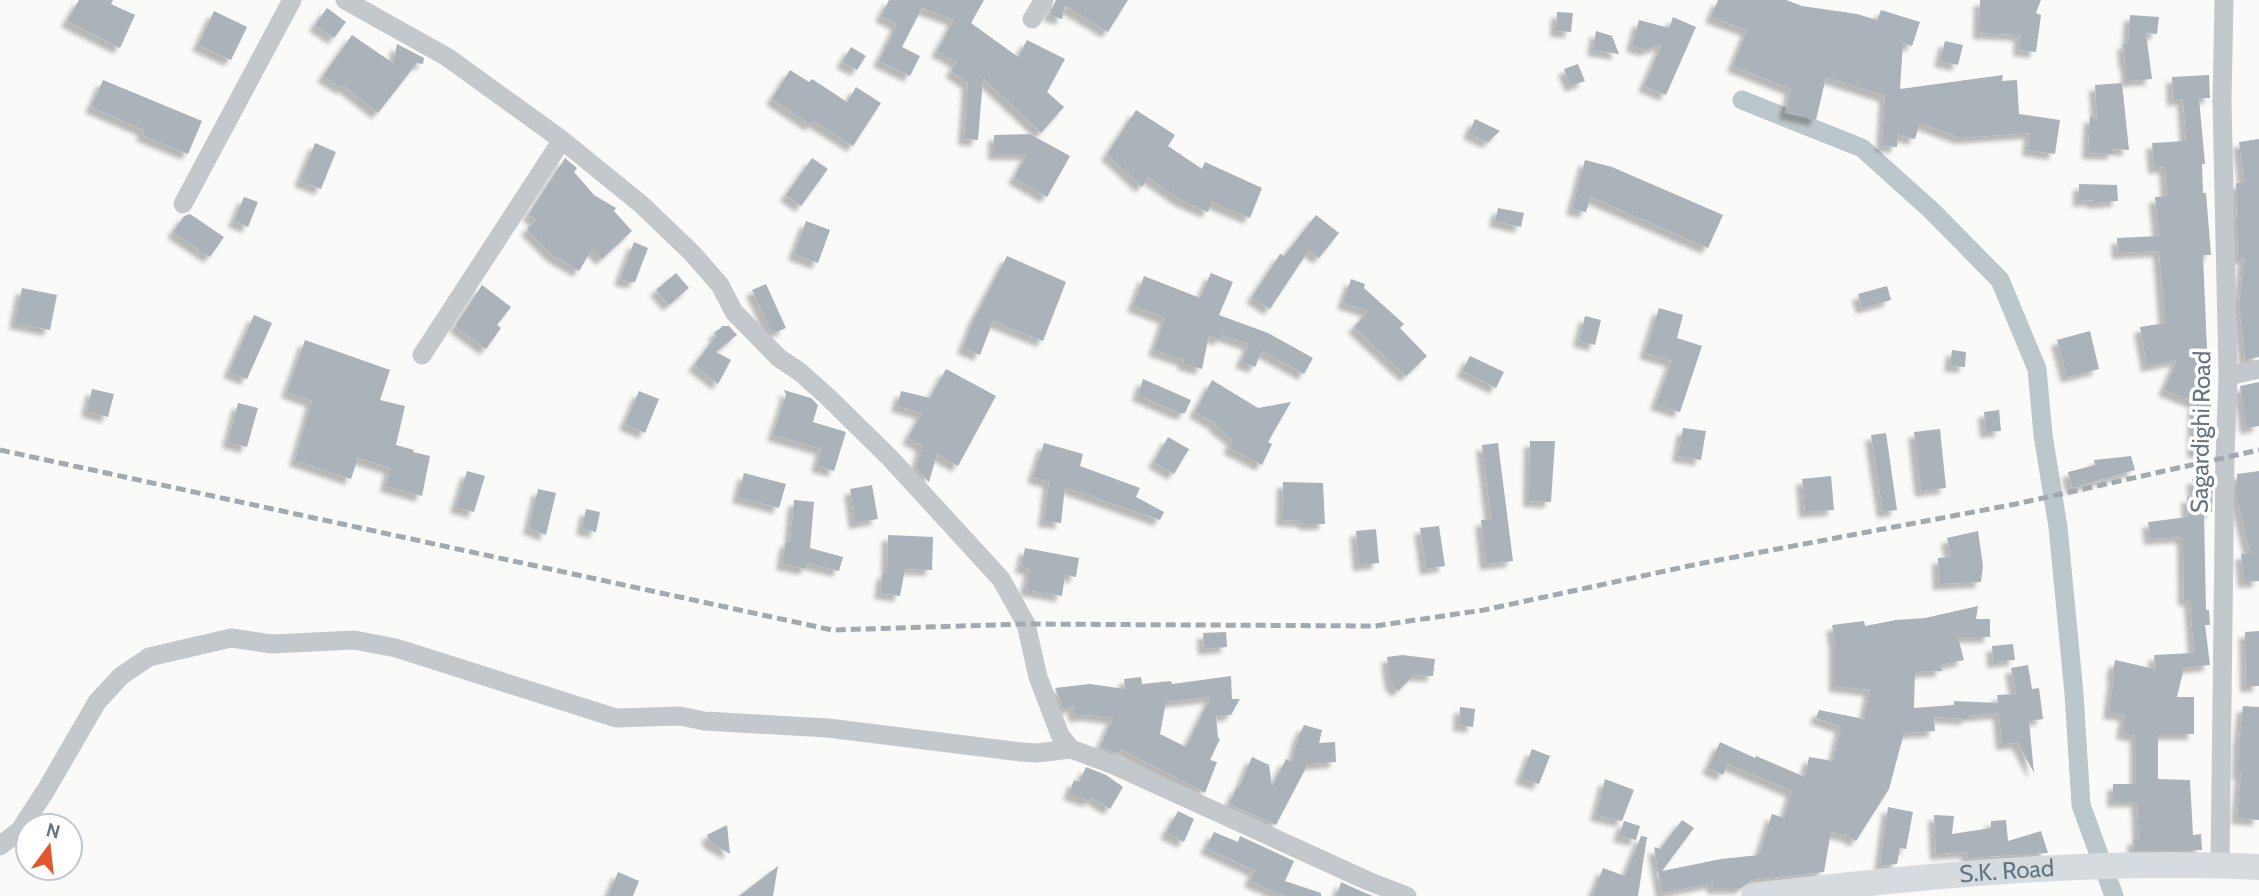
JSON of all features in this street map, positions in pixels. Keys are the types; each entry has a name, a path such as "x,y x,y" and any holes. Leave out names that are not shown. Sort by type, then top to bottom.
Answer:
{"main road":[{"name":"S.K. Road","path":"1754,896 1860,889 2036,867 2259,867"}],"street":[{"path":"183,204 292,0"},
{"path":"345,0 447,57 562,140 642,205 692,253 720,285 734,312 779,358 800,372 881,449 1001,579 1026,624 1038,677 1060,735 1071,748 1407,896"},
{"path":"1032,19 1044,0"},
{"name":"Sagardighi Road","path":"2220,865 2228,376 2222,102 2224,0"},
{"path":"422,355 562,140"},
{"path":"2228,376 2259,369"},
{"path":"0,846 20,830 97,702 121,677 149,657 231,638 272,644 354,640 396,648 617,718 680,716 704,721 828,728 1021,752 1037,753 1071,748"}],"building":[{"path":"79,0 113,0 111,4 135,15 120,48 67,21"},
{"path":"889,0 984,0 971,23 1018,57 1027,40 1065,59 1047,92 1064,107 1041,133 983,78 978,140 964,139 968,83 951,71 957,62 937,51 954,20 922,8 902,47 920,56 910,76 879,61 897,24 881,16"},
{"path":"1056,0 1128,0 1108,32 1065,6 1062,19 1049,15"},
{"path":"1718,0 1786,0 1802,6 1857,14 1877,20 1881,10 1920,22 1912,46 1903,43 1900,89 2003,75 2002,81 2017,80 2019,114 2060,120 2055,154 2028,150 2030,133 1961,138 1920,123 1915,139 1898,135 1897,147 1882,146 1885,96 1826,77 1816,120 1785,113 1791,89 1733,66 1747,30 1711,17"},
{"path":"1980,0 2041,0 2036,13 2041,15 2036,52 2019,50 2020,35 1979,33"},
{"path":"327,8 346,22 334,38 315,25"},
{"path":"214,11 247,27 231,60 198,45"},
{"path":"1557,12 1573,13 1571,32 1556,31"},
{"path":"2130,15 2159,17 2157,34 2146,33 2152,79 2127,81 2123,44 2128,43"},
{"path":"1673,17 1696,27 1666,95 1644,86 1662,44 1646,50 1632,46 1639,20 1669,28"},
{"path":"1596,31 1612,36 1619,54 1593,50"},
{"path":"352,35 393,63 397,44 424,58 423,64 417,63 378,113 344,86 342,88 323,76"},
{"path":"1945,41 1963,45 1958,65 1940,61"},
{"path":"851,47 866,56 857,70 842,62"},
{"path":"1578,64 1585,81 1571,86 1564,69"},
{"path":"790,70 809,82 812,79 847,102 856,87 881,103 853,146 814,121 811,125 772,99"},
{"path":"2209,75 2210,98 2199,98 2205,164 2202,164 2203,193 2206,193 2211,255 2203,255 2208,373 2211,373 2208,404 2211,404 2210,452 2193,452 2194,404 2197,403 2164,390 2177,360 2147,366 2140,327 2165,323 2159,251 2118,253 2117,238 2159,236 2155,197 2167,196 2165,167 2154,168 2152,143 2186,141 2183,99 2173,100 2172,77"},
{"path":"103,80 202,121 188,154 142,135 144,130 91,107"},
{"path":"2122,83 2129,150 2113,149 2114,154 2088,153 2090,116 2097,118 2095,85"},
{"path":"1136,110 1175,135 1168,146 1202,169 1205,162 1262,188 1250,218 1212,202 1208,212 1181,200 1148,177 1142,187 1107,154"},
{"path":"1475,119 1500,131 1488,142 1469,133"},
{"path":"1030,134 1070,156 1047,197 1014,178 1027,154 994,154 994,135"},
{"path":"2259,139 2259,357 2245,360 2239,305 2244,258 2238,258 2236,183 2244,182 2239,142"},
{"path":"315,143 336,152 321,189 300,181"},
{"path":"565,158 577,168 574,172 594,195 616,208 614,211 632,231 602,259 592,249 579,271 552,255 527,229 536,220 528,215"},
{"path":"812,158 828,169 801,206 786,195"},
{"path":"1585,160 1612,167 1723,215 1708,248 1591,197 1586,212 1572,209"},
{"path":"2079,184 2117,185 2118,201 2079,201"},
{"path":"244,197 258,202 248,227 234,221"},
{"path":"1498,208 1524,213 1521,227 1495,221"},
{"path":"190,214 224,237 210,257 173,232 184,216"},
{"path":"1316,215 1339,233 1319,258 1309,250 1270,309 1252,297 1280,254 1284,256"},
{"path":"806,221 830,230 818,263 794,254"},
{"path":"634,242 648,248 635,282 629,282 620,279"},
{"path":"1007,256 1066,282 1043,341 993,321 980,355 963,348 974,319"},
{"path":"676,273 689,288 669,305 656,290"},
{"path":"1211,273 1233,282 1219,315 1268,333 1313,358 1304,374 1262,351 1255,367 1241,362 1249,344 1222,335 1220,340 1209,335 1202,369 1183,364 1184,360 1154,350 1165,318 1133,306 1144,276 1200,298"},
{"path":"1351,279 1365,284 1364,288 1404,324 1400,328 1427,356 1406,376 1354,327 1368,311 1343,303"},
{"path":"766,284 786,328 772,334 752,290"},
{"path":"482,285 511,307 497,325 501,328 486,349 455,326"},
{"path":"1887,286 1891,300 1862,308 1858,294"},
{"path":"22,288 57,295 50,330 15,323"},
{"path":"1659,308 1683,315 1677,338 1702,346 1680,412 1656,404 1672,361 1645,353"},
{"path":"254,315 272,323 247,379 229,372"},
{"path":"1585,316 1601,320 1595,345 1579,341"},
{"path":"723,326 729,326 737,335 716,352 731,360 718,384 694,365 716,336 714,333"},
{"path":"2090,331 2099,369 2067,377 2057,340"},
{"path":"305,340 390,370 380,400 405,406 396,445 430,456 422,496 386,486 390,468 358,458 351,479 295,460 312,401 287,392"},
{"path":"1952,350 1966,352 1965,367 1950,366"},
{"path":"1470,356 1504,372 1496,388 1462,371"},
{"path":"946,369 996,396 958,466 937,454 929,482 916,468 922,446 908,438 922,413 897,406 901,391 930,398"},
{"path":"1143,379 1191,400 1185,413 1179,413 1138,395"},
{"path":"1212,380 1258,408 1291,402 1268,442 1272,444 1262,465 1229,448 1233,440 1215,426 1216,424 1195,412"},
{"path":"2259,382 2259,426 2246,428 2240,386"},
{"path":"92,389 114,394 108,417 87,411"},
{"path":"784,390 811,398 818,405 813,422 846,432 834,471 817,466 822,449 773,435 786,395"},
{"path":"639,391 659,399 645,433 625,424"},
{"path":"238,403 258,408 247,447 228,442"},
{"path":"1999,410 2001,431 1986,432 1984,412"},
{"path":"1683,428 1706,431 1701,460 1678,456"},
{"path":"1940,429 1946,488 1921,491 1914,432"},
{"path":"1886,433 1897,510 1883,512 1871,435"},
{"path":"1168,437 1189,449 1174,474 1154,462"},
{"path":"1530,441 1555,441 1551,502 1529,501"},
{"path":"1044,443 1083,454 1080,466 1140,488 1136,497 1164,512 1160,520 1065,487 1061,523 1044,521 1049,482 1033,477"},
{"path":"1498,443 1513,561 1486,564 1481,520 1491,519 1482,445"},
{"path":"2131,456 2135,470 2072,488 2068,472 2095,465 2094,460"},
{"path":"467,471 485,476 474,512 456,507"},
{"path":"2259,471 2259,581 2244,582 2241,554 2250,553 2237,500 2237,474"},
{"path":"744,473 786,484 779,508 738,497"},
{"path":"1831,476 1834,510 1805,512 1802,479"},
{"path":"2213,477 2212,512 2204,512 2206,610 2209,610 2210,625 2205,625 2210,665 2184,668 2177,697 2194,697 2194,734 2158,734 2158,779 2190,780 2193,835 2201,834 2202,850 2134,850 2133,839 2139,838 2137,801 2113,801 2113,784 2136,784 2136,736 2122,733 2125,715 2109,713 2115,660 2155,669 2154,655 2194,653 2190,600 2184,600 2183,540 2181,537 2150,539 2148,522 2188,517 2187,497 2195,497 2192,479"},
{"path":"1283,482 1323,483 1325,524 1282,520"},
{"path":"872,485 878,519 855,523 850,489"},
{"path":"538,489 556,493 546,535 529,528"},
{"path":"794,500 814,502 810,548 843,557 839,571 808,563 806,569 782,564 786,541 790,542"},
{"path":"586,509 600,512 596,532 582,529"},
{"path":"1439,526 1445,566 1426,569 1420,528"},
{"path":"1376,529 1379,563 1359,565 1356,531"},
{"path":"1978,531 1983,566 1981,582 1939,584 1938,558 1951,557 1947,538"},
{"path":"888,535 933,537 932,570 905,569 900,596 880,593 883,572 887,573"},
{"path":"1025,548 1079,558 1076,577 1065,575 1062,596 1026,590 1030,569 1021,567"},
{"path":"1978,606 1976,619 1990,619 1990,637 1958,637 1964,660 1941,665 1942,671 1915,672 1914,708 1954,705 1954,701 1998,703 1997,695 2016,694 2011,668 2028,665 2032,689 2039,688 2043,719 2029,721 2034,773 2018,743 2002,744 1999,713 1967,716 1967,719 1934,717 1935,731 1904,733 1889,789 1856,841 1831,832 1824,872 1752,880 1741,888 1713,888 1713,883 1662,893 1654,847 1660,849 1682,820 1694,828 1662,871 1721,859 1759,855 1772,814 1784,818 1792,791 1728,764 1723,775 1708,768 1720,742 1805,777 1809,757 1833,761 1841,727 1816,718 1819,710 1864,719 1870,690 1835,686 1835,643 1832,625 1864,621 1865,626 1925,618"},
{"path":"2259,631 2259,686 2246,686 2245,632"},
{"path":"1226,632 1227,647 1204,649 1203,633"},
{"path":"2013,644 2015,660 1993,662 1992,646"},
{"path":"1402,655 1435,659 1433,676 1414,675 1398,691 1391,684 1387,657"},
{"path":"1231,676 1232,699 1240,699 1231,715 1216,716 1220,739 1210,760 1217,762 1205,793 1121,749 1116,753 1100,747 1113,718 1075,716 1073,706 1064,710 1055,688 1090,684 1125,689 1124,679 1141,677 1142,684 1171,681 1172,684","holes":["1211,697 1186,747 1160,734 1166,702"]},
{"path":"2243,706 2259,707 2259,820 2237,818"},
{"path":"1460,707 1475,709 1473,727 1459,725"},
{"path":"1304,725 1322,730 1319,743 1335,742 1336,762 1308,764 1276,825 1229,804 1252,757 1269,765 1272,786 1286,759 1292,762"},
{"path":"1532,749 1550,756 1539,784 1521,778"},
{"path":"1086,767 1106,775 1123,787 1110,809 1091,797 1090,801 1069,794 1074,780 1079,782"},
{"path":"1605,779 1634,790 1622,821 1596,815"},
{"path":"1888,807 1913,812 1906,849 1900,848 1897,864 1880,866"},
{"path":"1178,811 1194,819 1184,842 1166,833"},
{"path":"1934,815 1954,816 1952,834 1991,828 1991,821 2006,820 2008,841 2041,831 2048,853 1968,858 1967,852 1936,854"},
{"path":"1624,821 1640,826 1636,840 1619,836"},
{"path":"727,825 730,854 711,843 707,835"},
{"path":"1214,832 1238,842 1240,836 1294,861 1285,881 1321,893 1321,896 1285,896 1250,881 1254,871 1258,872 1206,848"},
{"path":"1641,836 1647,837 1638,896 1592,896 1603,868 1625,876"},
{"path":"778,866 773,896 739,896"},
{"path":"618,872 639,881 633,896 608,896"},
{"path":"1341,882 1363,892 1373,896 1337,896"}],"waterway":[{"path":"1742,100 1862,148 1931,210 2000,280 2037,369 2043,435 2058,527 2074,694 2081,805 2114,896"}],"railway":[{"path":"0,450 832,630 1026,624 1375,626 1484,610 1698,564 2016,504 2259,450"}]}
